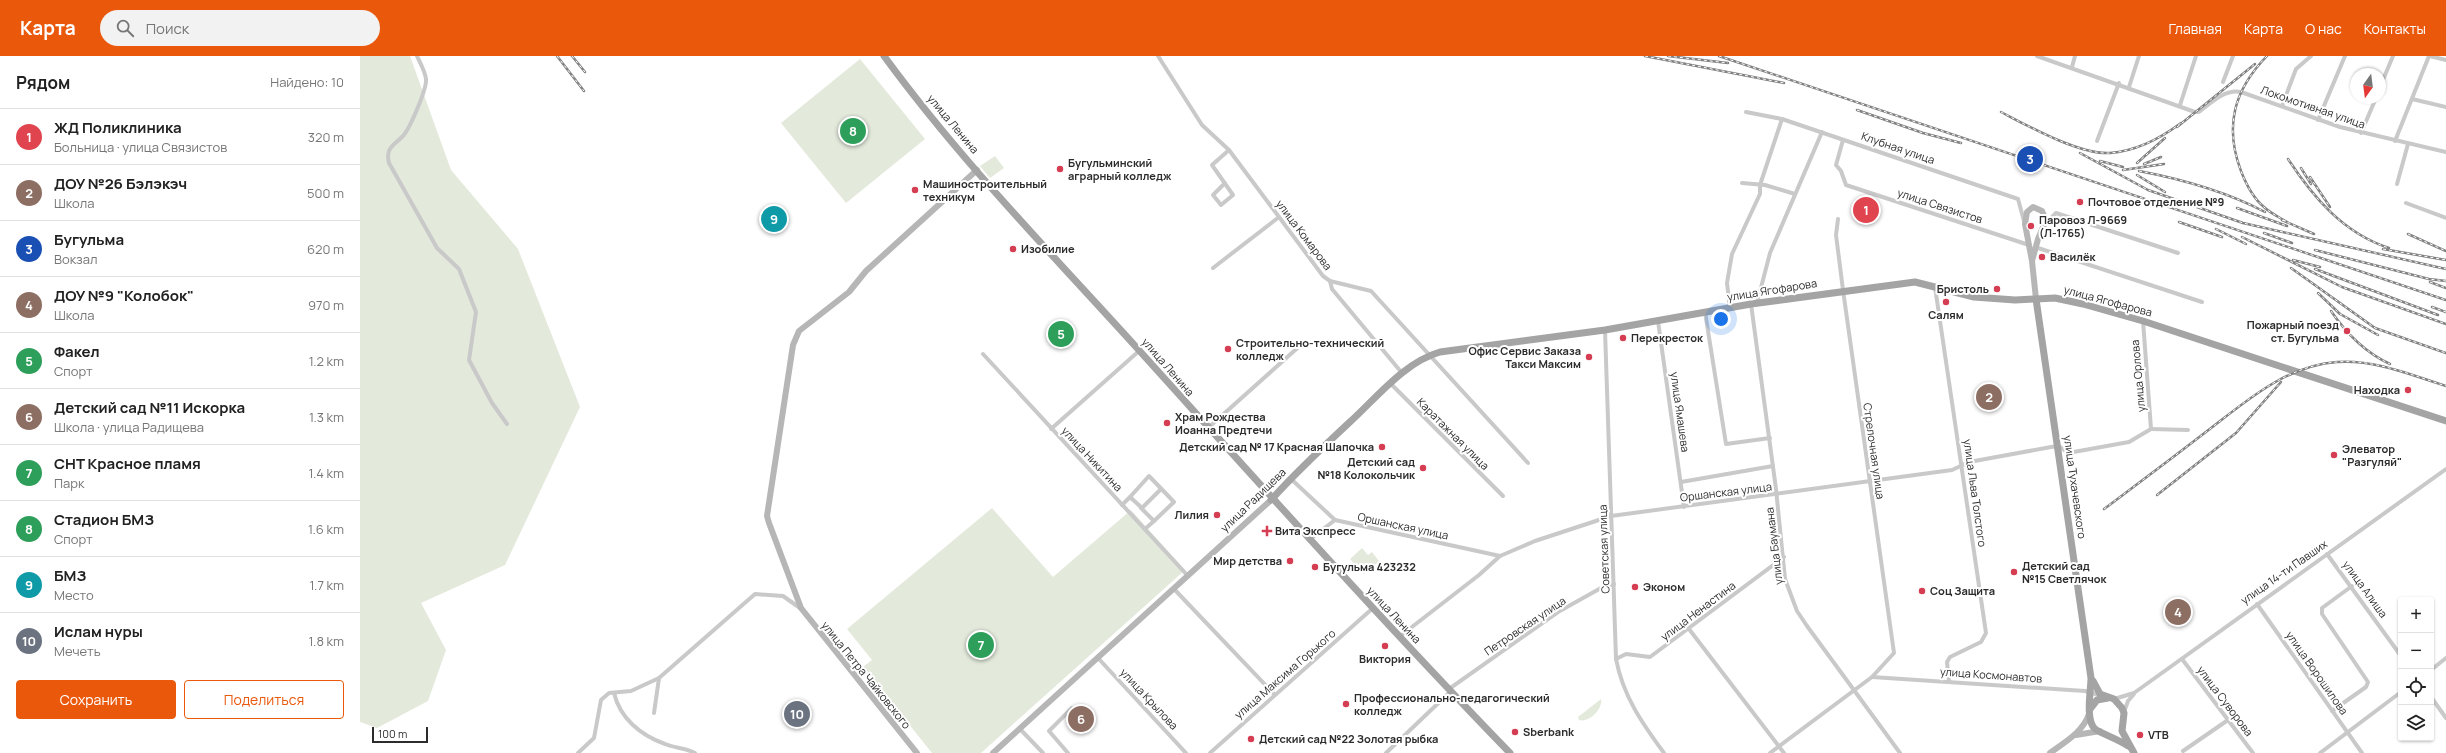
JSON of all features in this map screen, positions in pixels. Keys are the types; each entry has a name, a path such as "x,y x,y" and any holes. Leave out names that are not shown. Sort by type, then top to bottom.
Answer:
{"main road":[{"name":"улица Ленина","path":"884,56 977,170 1272,500 1373,608 1398,637 1510,753"},
{"name":"улица Ягофарова","path":"1563,336 1843,290 1915,282 1974,297 2036,299 2055,298 2068,300 2143,321 2446,421"},
{"name":"улица Тухачевского","path":"2036,299 2059,446 2091,678"},
{"name":"улица Радищева","path":"1272,500 1290,478 1402,373 1427,355 1563,336"},
{"path":"2091,678 2090,711 2092,724 2102,732 2128,746"},
{"path":"2091,678 2096,690 2119,703 2123,717 2122,731 2128,746 2134,753"},
{"path":"2090,711 2097,700 2111,699"},
{"path":"2102,732 2115,730 2123,717"}],"street":[{"path":"418,56 426,77 424,91 404,135 389,149 387,155 389,163 437,248 460,269 476,312 469,360 492,403 507,424"},
{"name":"улица Комарова","path":"1158,56 1202,125 1229,150 1323,276 1330,281 1371,291 1427,355 1528,463"},
{"path":"2037,56 2180,105 2196,56"},
{"path":"2072,67 2075,56"},
{"path":"2129,87 2140,56"},
{"path":"2223,82 2233,56"},
{"path":"2282,106 2296,69 2311,56"},
{"path":"2318,120 2344,56"},
{"path":"2386,73 2393,56"},
{"path":"2395,141 2430,56 2446,60"},
{"path":"2097,141 2118,83"},
{"name":"Локомотивная улица","path":"2180,105 2199,112 2223,94 2234,91 2361,133 2446,152"},
{"path":"2412,99 2446,107"},
{"path":"2361,133 2373,104"},
{"name":"Клубная улица","path":"1746,112 1782,119 2018,199 2025,224"},
{"path":"1730,308 1727,283 1732,254 1756,205 1760,185 1782,119"},
{"path":"1754,304 1770,253 1822,132"},
{"name":"улица Связистов","path":"1843,140 1836,165 1841,171 1846,185 2029,244"},
{"path":"2397,184 2408,144"},
{"path":"1225,183 1213,195 1221,205 1233,195 1225,183 1212,165 1229,150"},
{"name":"улица Петра Чайковского","path":"801,608 768,516 793,345 799,331 848,292 866,271 977,170"},
{"path":"1742,182 1795,194"},
{"path":"2406,204 2446,218"},
{"path":"2036,299 2032,261 2025,224 2027,212 2033,207 2043,212 2046,223"},
{"path":"2032,261 2046,223 2056,213 2178,253"},
{"path":"1213,268 1279,217"},
{"name":"Стрелочная улица","path":"1838,219 1836,235 1843,290 1894,653 1872,677"},
{"path":"2036,247 2202,302"},
{"path":"1330,281 1332,289 1402,373"},
{"name":"улица Льва Толстого","path":"1935,286 1986,633 1981,642 1950,657 1947,662 1948,681"},
{"name":"улица Баумана","path":"1754,304 1784,557 1785,579 1797,611 1900,753"},
{"path":"1705,312 1726,444 1770,438"},
{"name":"улица Ямашева","path":"1658,321 1684,507"},
{"name":"улица Орлова","path":"2143,321 2151,429"},
{"name":"Советская улица","path":"1605,330 1616,659 1620,680 1629,700 1664,753"},
{"path":"1208,428 1303,343"},
{"path":"1051,429 1139,351"},
{"name":"улица Никитина","path":"983,354 1188,576"},
{"name":"Каратажная улица","path":"1391,384 1502,496"},
{"path":"2151,429 2188,430"},
{"name":"Оршанская улица","path":"1335,520 1500,556 1535,541 1611,516 1777,495 1869,480 1952,470 1969,462 2059,446 2067,453 2076,452 2129,442 2151,429"},
{"path":"1681,482 1773,466"},
{"name":"улица 14-ти Павших","path":"2134,694 2446,469"},
{"path":"1122,505 1149,476 1174,502 1145,529"},
{"path":"1290,478 1335,520 1309,540"},
{"path":"1142,508 1161,489"},
{"path":"1130,497 1154,521"},
{"name":"улица Радищева","path":"992,753 1272,500"},
{"name":"улица Алиша","path":"2327,554 2352,586 2398,652"},
{"path":"1398,637 1479,575 1500,556"},
{"name":"улица Ненастина","path":"1616,659 1626,654 1650,657 1784,557"},
{"name":"Петровская улица","path":"1386,753 1450,690 1558,612 1601,588 1614,584"},
{"path":"2332,711 2366,687 2368,682 2322,614 2322,608 2352,586"},
{"path":"1174,589 1274,694"},
{"name":"улица Петра Чайковского","path":"614,693 631,691 659,678 755,594 783,596 801,608 917,753"},
{"name":"улица Ворошилова","path":"2257,604 2362,753"},
{"name":"улица Максима Горького","path":"1210,753 1274,694 1373,608"},
{"path":"1689,629 1784,753"},
{"name":"улица Крылова","path":"1098,658 1186,753"},
{"path":"2432,669 2446,658"},
{"name":"улица Суворова","path":"2182,659 2253,753"},
{"path":"1770,753 1872,677"},
{"name":"улица Космонавтов","path":"1872,677 2085,691 2090,694 2111,699"},
{"path":"654,713 659,678"},
{"path":"578,753 594,738 601,700 609,693 614,693 622,713 638,729 666,745 686,748 695,753"},
{"path":"2111,699 2134,694"},
{"path":"2123,717 2128,701 2134,694"},
{"path":"2320,753 2398,694"},
{"path":"2434,701 2446,718"},
{"path":"1068,753 1049,731 1072,708"},
{"path":"2050,753 2076,735 2086,721 2090,711"},
{"path":"2182,751 2228,720"},
{"path":"1020,729 1043,753"},
{"path":"2076,735 2102,732"}],"shaded area":[{"path":"360,56 410,56 451,170 518,249 580,407 505,565 421,603 446,650 428,701 377,728 360,722"},
{"path":"860,59 925,139 846,203 781,123"},
{"path":"995,156 1004,168 990,178 980,166"},
{"path":"992,508 1053,577 1131,510 1185,570 981,753 932,753 863,667 872,660 847,629"},
{"path":"1362,548 1368,555 1372,552 1379,561 1364,574 1350,559"},
{"path":"1601,699 1598,711 1587,719 1579,720 1578,717"}],"railway":[{"path":"557,56 584,91"},
{"path":"572,56 585,72"},
{"path":"1645,56 1784,83"},
{"path":"1668,56 1728,63"},
{"path":"1719,56 2446,300"},
{"path":"2267,56 2256,69 2240,95 2235,109 2233,139 2241,171 2253,195 2266,209 2287,222"},
{"path":"2177,127 2255,64"},
{"path":"1857,110 1923,133 1961,143"},
{"path":"2001,112 2025,125 2069,145 2098,152 2110,153 2139,147 2157,139 2181,123"},
{"path":"2137,163 2165,138"},
{"path":"2080,153 2148,190 2243,223 2446,269"},
{"path":"2144,164 2161,157"},
{"path":"2288,159 2319,200 2343,223 2357,233 2389,248"},
{"path":"2100,161 2123,167"},
{"path":"2123,170 2164,164"},
{"path":"2301,168 2311,184"},
{"path":"2139,171 2171,178 2220,192 2265,212"},
{"path":"2137,175 2165,192"},
{"path":"2310,177 2330,207"},
{"path":"2237,208 2287,226"},
{"path":"2282,220 2314,234"},
{"path":"2179,222 2222,237"},
{"path":"2216,229 2246,244"},
{"path":"2264,233 2292,243"},
{"path":"2408,234 2446,251"},
{"path":"2242,237 2342,287 2446,324"},
{"path":"2383,249 2446,260"},
{"path":"2315,250 2429,279 2446,281"},
{"path":"2293,260 2320,267"},
{"path":"2291,268 2375,328 2446,353"},
{"path":"2315,269 2438,315"},
{"path":"2430,282 2446,288"},
{"path":"2318,293 2340,314 2378,335"},
{"path":"2432,307 2446,312"},
{"path":"2331,311 2357,342 2390,364"},
{"path":"2104,509 2246,401 2280,379 2298,371 2317,365 2337,362 2365,363 2379,365 2446,386"},
{"path":"2157,495 2236,433 2281,382"}],"place":[{"name":"Стадион БМЗ","path":"853,131"},
{"name":"Бугульма","path":"2030,159"},
{"name":"Бугульминский аграрный колледж","path":"1060,169"},
{"name":"Машиностроительный техникум","path":"915,190"},
{"name":"Почтовое отделение №9","path":"2080,202"},
{"name":"ЖД Поликлиника","path":"1866,210"},
{"name":"БМЗ","path":"774,219"},
{"name":"Паровоз Л-9669 (Л-1765)","path":"2031,226"},
{"name":"Изобилие","path":"1013,249"},
{"name":"Василёк","path":"2042,257"},
{"name":"Бристоль","path":"1997,289"},
{"name":"Салям","path":"1946,302"},
{"name":"Пожарный поезд ст. Бугульма","path":"2347,331"},
{"name":"Факел","path":"1061,334"},
{"name":"Перекресток","path":"1623,338"},
{"name":"Строительно-технический колледж","path":"1228,349"},
{"name":"Офис Сервис Заказа Такси Максим","path":"1589,357"},
{"name":"Находка","path":"2408,390"},
{"name":"ДОУ №26 Бэлэкэч","path":"1989,397"},
{"name":"Храм Рождества Иоанна Предтечи","path":"1167,423"},
{"name":"Детский сад № 17 Красная Шапочка","path":"1382,447"},
{"name":"Элеватор \"Разгуляй\"","path":"2334,455"},
{"name":"Детский сад №18 Колокольчик","path":"1423,468"},
{"name":"Лилия","path":"1217,515"},
{"name":"Вита Экспресс","path":"1267,531"},
{"name":"Мир детства","path":"1290,561"},
{"name":"Бугульма 423232","path":"1315,567"},
{"name":"Детский сад №15 Светлячок","path":"2014,572"},
{"name":"Эконом","path":"1635,587"},
{"name":"Соц Защита","path":"1922,591"},
{"name":"ДОУ №9 \"Колобок\"","path":"2178,612"},
{"name":"СНТ Красное пламя","path":"981,645"},
{"name":"Виктория","path":"1385,646"},
{"name":"Профессионально-педагогический колледж","path":"1346,704"},
{"name":"Ислам нуры","path":"797,714"},
{"name":"Детский сад №11 Искорка","path":"1081,719"},
{"name":"Sberbank","path":"1515,732"},
{"name":"VTB","path":"2140,735"},
{"name":"Детский сад №22 Золотая рыбка","path":"1251,739"}]}
